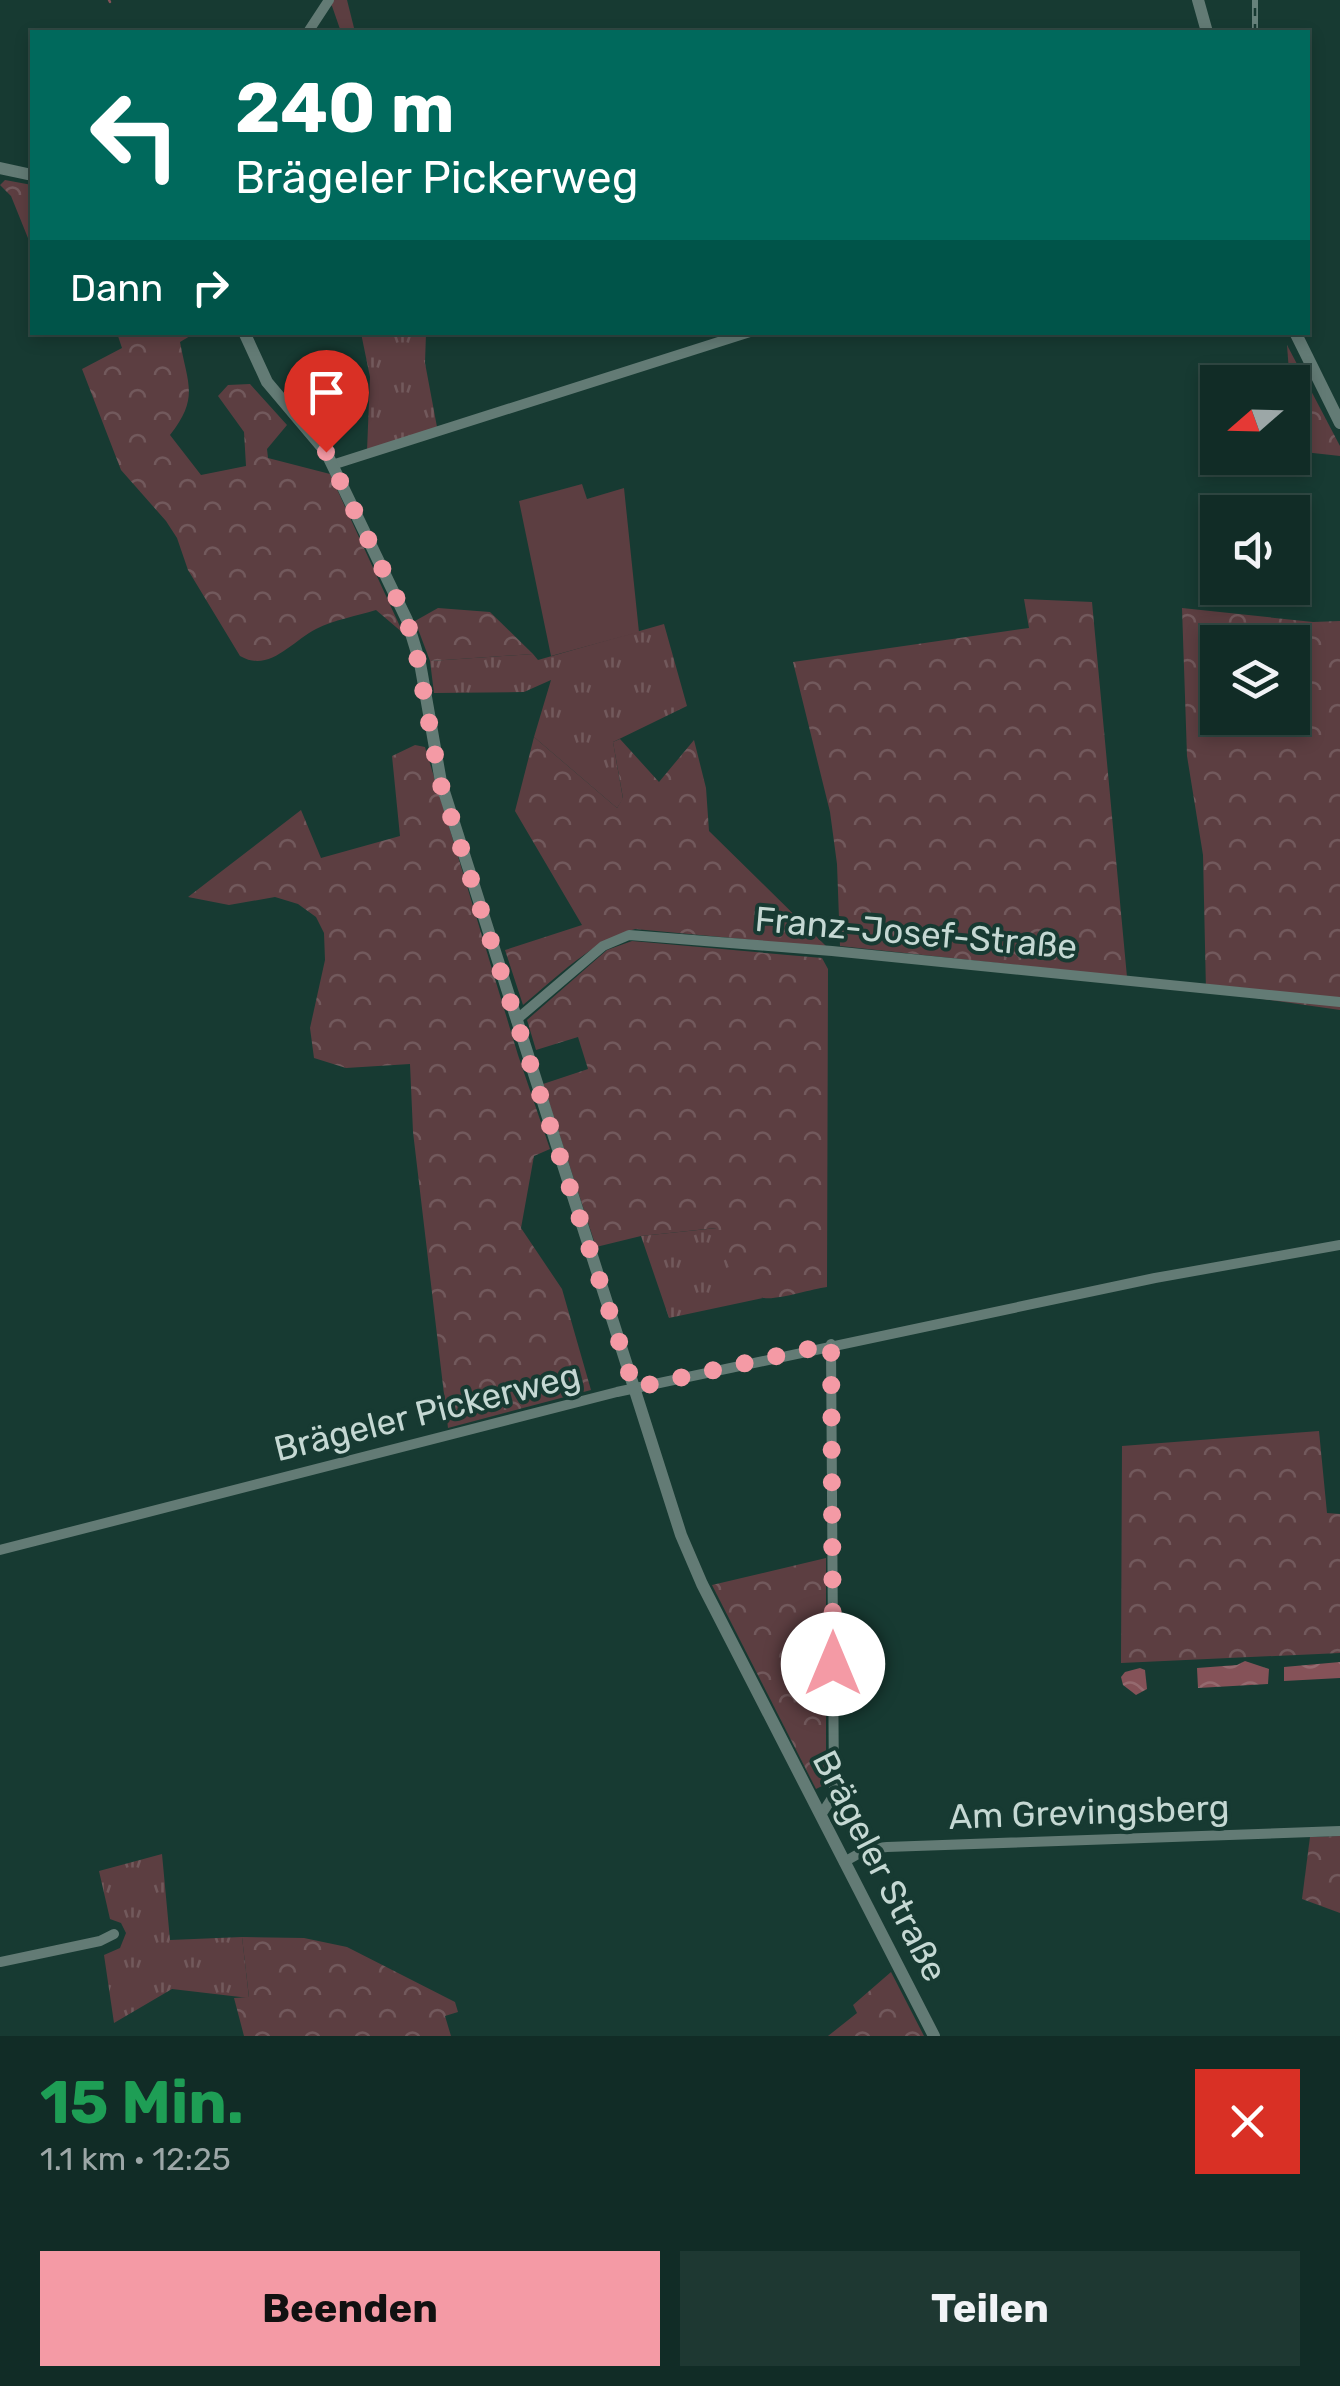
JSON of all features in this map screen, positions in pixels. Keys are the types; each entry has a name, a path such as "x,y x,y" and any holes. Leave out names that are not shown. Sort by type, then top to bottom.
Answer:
{"street":[{"path":"309,30 328,0"},
{"path":"1198,0 1206,30"},
{"path":"0,168 30,175"},
{"name":"Brägeler Straße","path":"245,335 267,382 318,440 332,465 414,640 440,782 691,1560 934,2036"},
{"path":"332,465 741,335"},
{"path":"1296,335 1340,423"},
{"name":"Franz-Josef-Straße","path":"516,1020 604,946 629,935 832,951 1340,1002"},
{"name":"Brägeler Pickerweg","path":"0,1550 634,1388 1155,1278 1340,1245"},
{"path":"821,1815 834,1795 831,1344"},
{"name":"Am Grevingsberg","path":"844,1862 868,1848 1340,1832"},
{"path":"0,1962 100,1941 114,1934"}],"green space":[{"path":"325,0 347,0 354,30 340,30 332,6"},
{"path":"5,180 30,185 30,243 11,196 0,185"},
{"path":"118,335 192,335 180,342 188,401 170,435 201,475 246,466 244,432 218,396 228,385 250,384 287,425 267,449 268,458 330,474 403,633 376,610 316,629 270,658 261,661 240,656 188,570 177,538 121,470 82,369 122,348"},
{"path":"361,335 426,335 425,363 437,427 367,451 370,377"},
{"path":"1287,345 1297,365 1289,365"},
{"path":"1310,389 1340,446 1340,456 1310,453"},
{"path":"582,484 587,499 624,488 639,632 551,656 519,501"},
{"path":"1024,599 1092,602 1127,977 840,946 837,864 830,812 793,662 1029,628"},
{"path":"438,608 490,612 533,654 430,661 415,621"},
{"path":"1182,608 1313,622 1340,621 1340,1010 1206,991 1203,855 1187,756"},
{"path":"664,624 687,706 613,742 623,799 617,808 534,737 551,680 524,692 434,693 430,661 533,654 538,660"},
{"path":"534,737 617,808 623,798 613,742 620,739 659,782 694,740 706,788 709,831 827,947 635,929 589,951 523,1005 505,950 582,925 515,811"},
{"path":"415,745 425,747 550,1149 534,1156 521,1228 562,1289 591,1390 448,1428 413,1132 410,1064 346,1068 314,1058 310,1028 325,960 324,933 316,917 298,904 275,897 229,905 188,897 301,810 321,858 400,836 392,756"},
{"path":"632,941 822,958 828,969 827,1287 778,1297 754,1295 731,1270 716,1228 641,1236 596,1247 543,1084 588,1069 578,1037 536,1050 527,1020 607,950"},
{"path":"717,1228 732,1268 745,1285 763,1298 669,1318 641,1236"},
{"path":"1319,1431 1327,1513 1340,1514 1340,1653 1121,1663 1122,1446"},
{"path":"826,1558 826,1784 816,1789 712,1585"},
{"path":"1340,1836 1340,1913 1302,1899 1310,1837"},
{"path":"162,1854 170,1940 242,1937 249,1998 172,1989 114,2023 104,1955 120,1948 126,1933 121,1923 110,1919 99,1871"},
{"path":"242,1937 304,1938 347,1947 455,2002 458,2012 445,2016 451,2036 244,2036 234,1998 249,1997"},
{"path":"891,1972 924,2036 828,2036 857,2013 853,2005"}],"water":[{"path":"1245,1661 1269,1669 1268,1684 1198,1688 1197,1668"},
{"path":"1340,1662 1340,1678 1284,1681 1284,1667"},
{"path":"1140,1668 1145,1670 1147,1689 1136,1695 1123,1685 1121,1677"}],"railway":[{"path":"1255,0 1255,30"}],"route":[{"path":"326,452 414,640 440,782 634,1388 831,1344 833,1664"}]}
